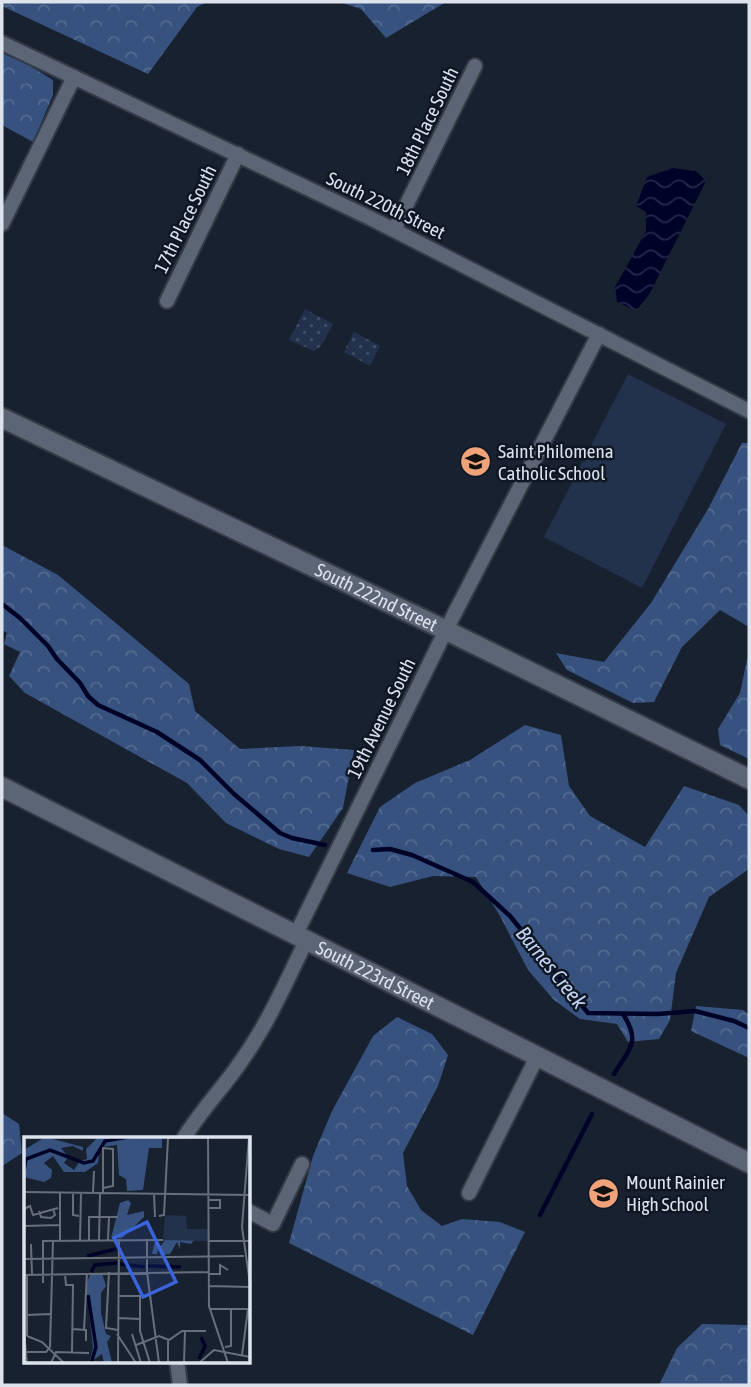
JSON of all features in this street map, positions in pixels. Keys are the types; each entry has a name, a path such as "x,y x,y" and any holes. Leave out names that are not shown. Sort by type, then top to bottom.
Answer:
{"street":[{"name":"South 220th Street","path":"2,43 394,230 749,411"},
{"name":"18th Place South","path":"394,230 475,66"},
{"path":"2,224 74,77"},
{"name":"17th Place South","path":"167,301 238,154"},
{"name":"19th Avenue South","path":"185,1137 195,1119 242,1060 261,1030 301,936 446,630 599,334"},
{"name":"South 222nd Street","path":"2,418 446,630 749,779"},
{"name":"South 223rd Street","path":"2,787 749,1163"},
{"path":"469,1193 537,1057"},
{"path":"250,1212 273,1224 302,1164"},
{"path":"177,1362 180,1385"}],"shaded area":[{"path":"305,309 333,324 321,346 314,351 289,340"},
{"path":"354,332 380,346 370,366 344,352"},
{"path":"628,374 726,424 642,588 544,537"}],"green space":[{"path":"2,2 207,2 197,7 148,74 2,6"},
{"path":"339,2 446,2 386,38 361,9"},
{"path":"2,53 53,80 53,95 33,142 2,125"},
{"path":"742,443 749,443 749,627 720,610 682,647 654,702 633,703 567,670 556,653 604,662 651,603 708,509"},
{"path":"2,545 58,575 189,684 195,711 240,749 300,746 354,750 343,808 309,857 279,849 226,823 187,783 25,693 9,676 20,652 4,644 7,633 2,630"},
{"path":"749,632 749,759 720,745 718,729 740,693 748,655"},
{"path":"525,725 561,735 569,786 590,816 645,847 684,786 739,805 749,816 749,869 709,897 676,973 670,1020 659,1039 628,1042 617,1024 580,1019 554,1000 528,970 476,877 433,876 390,887 347,873 380,807 415,783 470,760"},
{"path":"696,1006 743,1010 749,1015 749,1058 691,1031"},
{"path":"397,1017 432,1034 448,1055 438,1086 403,1153 407,1186 421,1210 442,1226 462,1219 500,1222 525,1232 473,1335 289,1243 313,1156 332,1111 373,1036"},
{"path":"2,1113 19,1124 22,1153 2,1166"},
{"path":"702,1324 749,1325 749,1385 659,1385 677,1348"}],"water":[{"path":"672,168 696,171 706,181 650,293 636,311 617,302 615,287 646,231 646,212 636,206 647,177"}],"waterway":[{"name":"Barnes Creek","path":"2,604 48,646 98,705 157,732 200,760 234,794 280,833 325,845"},
{"name":"Barnes Creek","path":"373,850 390,849 412,855 473,882 510,916 588,1013 658,1014 695,1011 734,1021 749,1028"},
{"path":"614,1074 631,1045 631,1032 623,1014"},
{"path":"540,1215 592,1114"}],"place":[{"name":"Saint Philomena Catholic School","path":"475,462"},
{"name":"Mount Rainier High School","path":"603,1193"}]}
